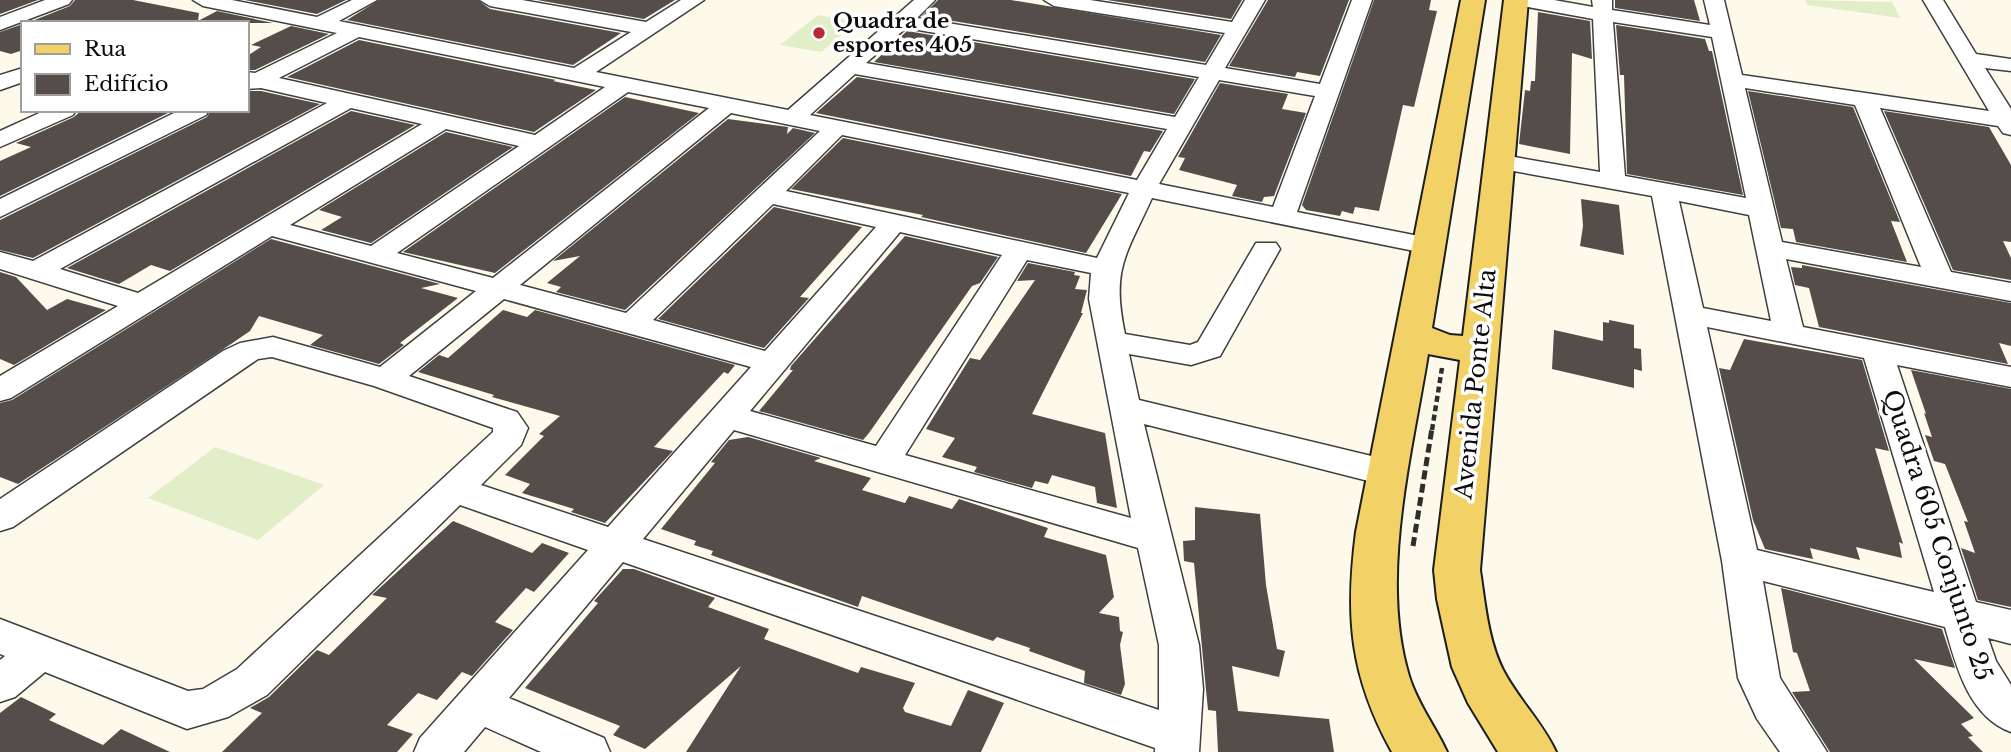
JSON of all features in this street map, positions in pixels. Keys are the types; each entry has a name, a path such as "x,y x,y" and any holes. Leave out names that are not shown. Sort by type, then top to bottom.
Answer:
{"main road":[{"path":"1420,752 1394,704 1377,647 1372,600 1376,545 1388,473 1473,0"},
{"name":"Avenida Ponte Alta","path":"1516,0 1497,160 1457,570 1461,617 1471,656 1492,702 1529,752"},
{"path":"1458,81 1484,80 1506,87"},
{"path":"1414,334 1445,346 1478,349"}],"street":[{"path":"9,25 62,0"},
{"path":"203,0 1429,246"},
{"path":"320,23 367,0"},
{"path":"490,0 649,29"},
{"path":"561,13 583,0"},
{"path":"578,75 694,0"},
{"path":"793,118 923,0"},
{"path":"1054,0 1140,6 1237,29"},
{"path":"457,490 619,543 1179,745 1179,645 1111,341 1103,299 1106,268 1145,187 1255,0"},
{"path":"1283,215 1362,0"},
{"path":"1522,0 1602,7 1678,28 1722,32"},
{"path":"1714,0 1789,332"},
{"path":"1933,0 2008,124"},
{"path":"1602,7 1613,181"},
{"path":"901,21 1329,92"},
{"path":"251,81 356,31"},
{"path":"1969,59 2011,65"},
{"path":"850,67 1182,125"},
{"path":"0,83 21,75"},
{"path":"1734,80 1864,98 2008,124"},
{"path":"251,81 349,100 538,143"},
{"path":"375,256 623,85"},
{"path":"1864,98 1940,279"},
{"path":"34,272 349,100"},
{"path":"385,379 727,105"},
{"path":"0,140 61,112"},
{"path":"0,209 194,112"},
{"path":"0,390 444,121"},
{"path":"632,324 837,127"},
{"path":"1497,160 1761,209"},
{"path":"1664,191 1741,561 1759,678 1772,706 1805,752"},
{"path":"768,195 1106,268"},
{"path":"436,752 894,223"},
{"path":"268,227 771,363"},
{"path":"1772,248 2011,292"},
{"path":"1111,341 1191,355 1209,349 1266,249"},
{"path":"884,461 1019,250"},
{"path":"0,260 143,304"},
{"path":"1689,314 2011,377"},
{"path":"0,636 187,710 201,710 216,704 252,682 457,490 509,437 508,423 499,417 385,379 273,347 241,354 3,511"},
{"name":"Quadra 605 Conjunto 25","path":"1877,350 1959,615 1982,678 2011,713"},
{"path":"1124,408 1388,473"},
{"path":"727,416 1155,539"},
{"path":"1741,561 2011,627"},
{"path":"0,684 40,652"},
{"path":"478,704 588,752"}],"green space":[{"path":"1805,0 1892,2 1900,18 1807,5"},
{"name":"Quadra de esportes 405","path":"818,15 858,22 821,52 780,45"},
{"path":"215,447 324,485 258,540 148,498"}],"building":[{"path":"0,0 38,0 0,14"},
{"path":"75,0 133,0 199,13 198,21 32,21 70,6"},
{"path":"245,0 346,0 317,14"},
{"path":"379,0 478,0 490,9 621,33 573,65 347,20"},
{"path":"537,0 675,0 644,19"},
{"path":"938,0 1011,0 1221,35 1205,62 922,16"},
{"path":"1107,0 1242,0 1231,19"},
{"path":"1268,0 1349,0 1320,76 1297,72 1295,77 1229,66"},
{"path":"1374,0 1431,0 1429,10 1437,11 1414,107 1403,105 1379,211 1355,207 1353,214 1342,211 1340,216 1306,210 1302,205"},
{"path":"1615,0 1694,0 1700,21 1615,8"},
{"path":"217,11 273,23 248,21 198,21"},
{"path":"1538,12 1590,21 1592,59 1572,53 1570,154 1519,144 1525,90 1530,91 1531,81 1535,81"},
{"path":"21,25 21,51 11,54 0,51 0,32"},
{"path":"1616,25 1705,39 1709,51 1712,51 1743,195 1627,174 1624,75 1620,75"},
{"path":"291,26 329,34 255,70 248,70 248,55 261,47 251,45"},
{"path":"907,31 1195,79 1174,114 874,62"},
{"path":"359,40 596,90 534,132 287,77"},
{"path":"857,77 1163,131 1150,152 1144,151 1131,176 816,113"},
{"path":"1220,83 1288,94 1282,109 1306,113 1274,196 1264,197 1262,202 1232,196 1237,185 1179,170 1185,158 1178,157"},
{"path":"248,91 261,91 320,104 33,258 0,250 0,220 207,117 210,112 248,112"},
{"path":"1748,91 1853,107 1900,222 1891,221 1907,262 1796,242 1793,229 1781,228"},
{"path":"625,97 699,113 495,273 403,252"},
{"path":"351,111 415,125 170,271 151,265 119,284 67,268"},
{"path":"1884,111 1989,127 2011,165 2011,242 2003,241 2011,258 2011,280 1953,270"},
{"path":"80,112 170,112 0,196 0,161 31,147 16,143"},
{"path":"728,119 788,127 787,134 793,128 815,133 625,310 556,292 561,287 547,283 580,256 553,261"},
{"path":"446,132 513,147 371,243 321,230 342,217 319,210"},
{"path":"843,138 1122,194 1086,253 921,217 923,215 791,189"},
{"path":"1581,199 1619,205 1624,255 1580,246 1583,226"},
{"path":"774,207 862,227 800,297 809,298 764,348 658,319"},
{"path":"905,236 998,257 980,283 972,286 869,433 863,440 759,411 793,370 790,370 791,366"},
{"path":"271,239 440,284 421,288 458,298 400,343 404,345 379,364 310,345 323,335 259,316 250,331 18,484 0,477 0,403 12,400"},
{"path":"1028,263 1075,272 1074,275 1080,276 1075,289 1087,290 1083,313 1032,414 1105,433 1117,508 1097,503 1095,487 1052,475 1048,484 1035,481 1032,488 974,472 977,467 942,457 955,438 926,429 970,358 980,360 1035,280 1017,281"},
{"path":"1802,265 2011,303 2011,346 1999,343 2008,364 1819,327 1809,288 1795,285 1791,267 1802,268"},
{"path":"0,272 16,277 47,310 67,299 106,310 14,365 0,359"},
{"path":"503,310 527,317 535,310 735,365 728,374 724,372 654,447 673,451 605,523 571,512 574,509 522,493 530,484 505,475 544,436 539,434 560,416 418,372 439,355 448,358"},
{"path":"1609,320 1634,325 1634,348 1641,349 1642,371 1634,369 1634,388 1552,369 1554,330 1603,341 1603,322 1609,323"},
{"path":"1744,339 1862,360 1889,451 1875,448 1903,544 1899,542 1902,558 1856,547 1860,560 1810,548 1813,559 1765,549 1753,520 1719,368 1730,370"},
{"path":"1911,370 2011,389 2011,607 1978,600 1961,548 1975,553 1964,521 1968,522 1945,464 1934,461 1925,435 1932,437"},
{"path":"748,437 821,458 814,461 871,478 862,490 905,503 909,496 952,509 959,499 1048,528 1044,537 1106,555 1114,597 1099,613 1119,617 1120,631 1123,632 1120,645 1125,684 1121,695 1084,683 1085,671 1029,651 1030,648 997,637 993,641 862,596 858,607 711,555 713,551 694,545 696,541 661,529 715,463 711,462 729,440"},
{"path":"1195,507 1260,514 1266,585 1277,649 1285,651 1279,677 1232,666 1238,711 1329,719 1334,752 1218,752 1216,711 1208,710 1194,563 1184,561 1183,541 1195,540"},
{"path":"453,521 532,553 542,543 569,553 534,592 526,588 495,622 513,630 472,676 462,672 437,700 418,693 387,725 413,734 397,752 222,752 262,713 250,708 269,697 317,650 329,655 387,598 372,595"},
{"path":"623,569 634,569 715,598 708,607 769,629 764,639 858,673 861,667 915,683 903,708 905,712 951,726 968,690 1004,703 981,752 686,752 741,666 645,749 613,735 620,726 525,688 598,603 594,601"},
{"path":"1781,588 1942,629 1955,668 1914,659 1974,718 1961,724 1973,736 1968,737 1983,752 1830,752 1792,692 1810,691 1797,653 1793,652"},
{"path":"21,697 56,714 49,720 103,745 121,729 170,752 0,752 0,713"}],"place":[{"name":"Quadra de esportes 405","path":"819,33"}]}
